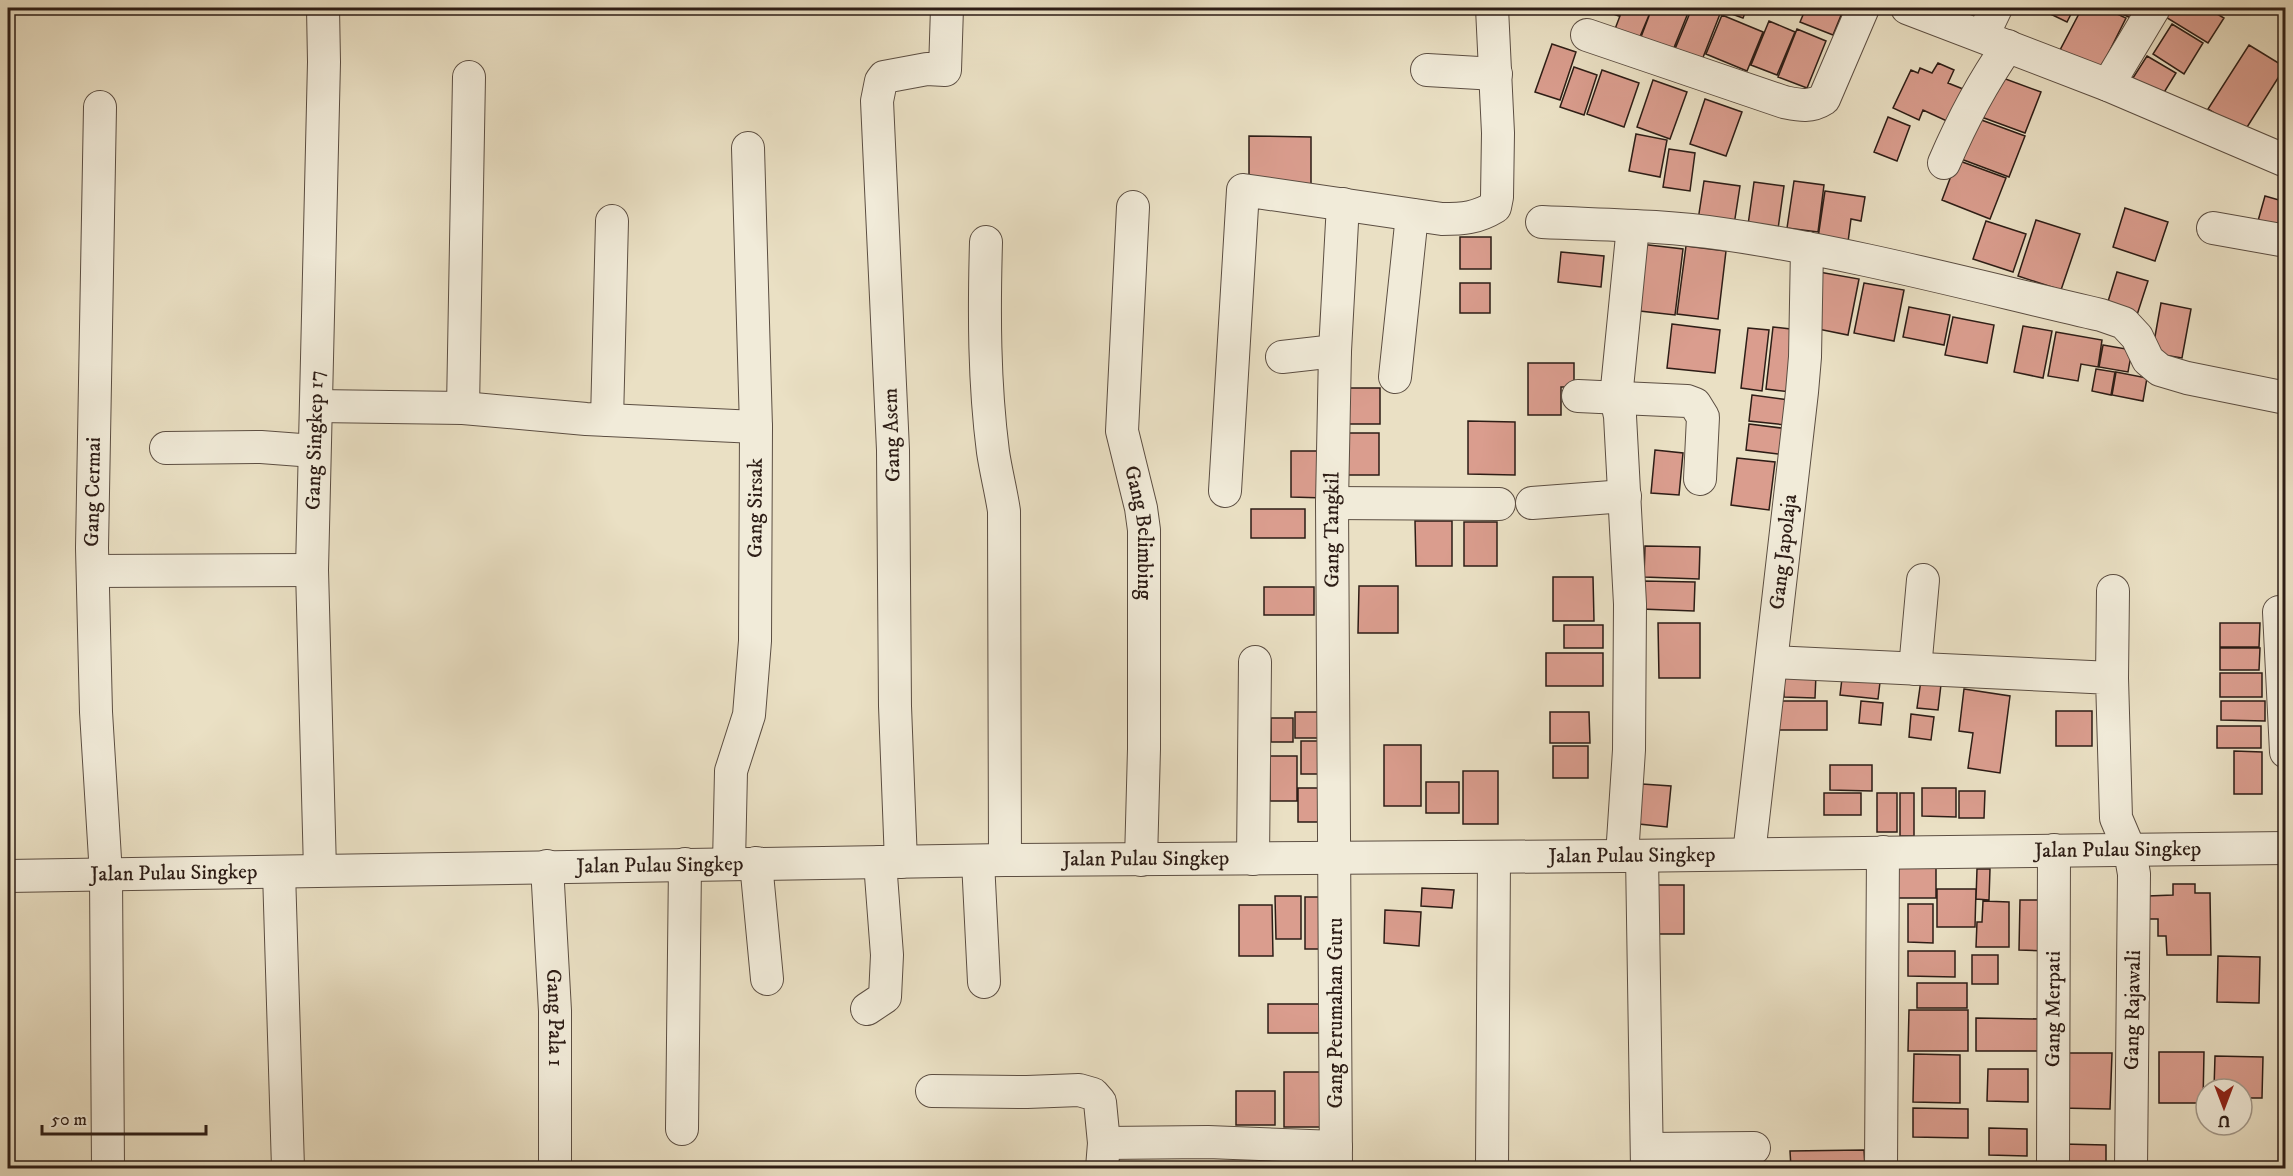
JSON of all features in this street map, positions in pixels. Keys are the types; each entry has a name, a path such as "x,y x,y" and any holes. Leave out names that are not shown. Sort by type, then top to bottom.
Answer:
{"street":[{"name":"Gang Singkep 17","path":"320,870 312,570 324,62 323,8"},
{"name":"Gang Asem","path":"891,862 895,706 893,450 878,101 881,81 884,77 927,69 945,70 948,8"},
{"path":"1225,490 1243,190 1442,219 1470,219 1494,207 1497,197 1498,154 1492,8"},
{"path":"1587,35 1784,102 1803,106 1815,105 1824,99 1863,8"},
{"path":"1907,8 2108,85 2286,161"},
{"path":"1944,163 1960,126 1986,78 1996,41 1996,8"},
{"path":"2108,85 2154,8"},
{"path":"1427,70 1496,74"},
{"path":"463,408 469,77"},
{"name":"Gang Cermai","path":"100,107 93,571 96,712 106,875 108,1168"},
{"name":"Gang Sirsak","path":"748,148 756,427 755,641 749,715 731,771 743,863 766,979"},
{"name":"Gang Tangkil","path":"1336,858 1332,503 1335,351 1343,204"},
{"name":"Gang Belimbing","path":"1133,207 1122,431 1141,508 1144,530 1144,749 1141,860"},
{"path":"1395,377 1412,214"},
{"path":"607,420 612,221"},
{"path":"1542,222 1721,233 1807,248 2101,315 2124,323 2137,337 2148,360 2160,370 2187,378 2286,398"},
{"path":"1633,226 1616,398 1620,416 1630,604 1629,750 1632,856 1647,1159 1754,1148"},
{"path":"2213,228 2286,241"},
{"path":"984,982 992,861 1004,511 993,454 986,377 984,310 986,242"},
{"name":"Gang Japolaja","path":"1749,854 1803,381 1807,248"},
{"path":"1282,357 1335,351"},
{"path":"1578,396 1687,401 1695,404 1703,417 1700,479"},
{"path":"316,405 463,408 607,420 756,427"},
{"path":"166,448 261,447 314,451"},
{"path":"1532,503 1625,496"},
{"path":"1332,503 1499,504"},
{"path":"93,571 312,570"},
{"path":"1916,669 1923,580"},
{"name":"Gang Rajawali","path":"2113,591 2112,678 2116,818 2130,851 2134,874 2131,1168"},
{"path":"2279,612 2286,752"},
{"path":"1253,859 1255,662"},
{"path":"1772,662 2112,678"},
{"name":"Jalan Pulau Singkep","path":"8,876 743,863 2286,848"},
{"name":"Gang Merpati","path":"2053,1168 2054,850"},
{"path":"1881,1168 1883,852"},
{"path":"1492,1168 1499,857"},
{"name":"Gang Perumahan Guru","path":"1336,858 1336,1158"},
{"path":"867,1009 885,997 891,862"},
{"path":"682,1129 685,864"},
{"name":"Gang Pala 1","path":"547,866 555,1011 555,1168"},
{"path":"279,872 288,1168"},
{"path":"932,1091 1079,1090 1093,1094 1100,1102 1103,1156 1208,1155 1336,1158"}],"building":[{"path":"1597,8 1622,8 1619,16"},
{"path":"1623,8 1652,8 1639,39 1615,29"},
{"path":"1652,8 1690,8 1673,50 1641,37"},
{"path":"1692,8 1705,8 1720,14 1702,60 1675,49"},
{"path":"1715,8 1747,8 1743,18"},
{"path":"1806,8 1844,8 1833,35 1800,22"},
{"path":"2038,8 2074,8 2067,22"},
{"path":"2082,8 2104,8 2126,18 2099,72 2059,52"},
{"path":"2110,8 2146,8 2139,22"},
{"path":"2169,8 2207,8 2224,18 2208,43 2164,16"},
{"path":"1722,15 1763,32 1747,71 1706,54"},
{"path":"1769,21 1795,32 1777,75 1751,65"},
{"path":"2172,24 2203,43 2184,74 2153,54"},
{"path":"1797,29 1826,41 1807,88 1778,77"},
{"path":"1552,44 1576,52 1560,100 1535,92"},
{"path":"2249,45 2285,67 2244,132 2208,109"},
{"path":"2147,56 2176,73 2160,99 2131,81"},
{"path":"1938,63 1954,70 1948,83 1963,89 1949,122 1923,110 1919,120 1893,108 1911,70 1918,73 1920,68 1932,73"},
{"path":"1574,67 1597,75 1584,115 1560,107"},
{"path":"1602,70 1639,83 1624,127 1587,114"},
{"path":"1992,74 2041,92 2025,133 1976,115"},
{"path":"1653,80 1687,92 1670,139 1637,127"},
{"path":"1705,99 1742,112 1726,156 1690,144"},
{"path":"1888,117 1910,126 1897,161 1874,152"},
{"path":"1976,118 2025,136 2009,177 1961,159"},
{"path":"1636,134 1667,140 1660,177 1629,171"},
{"path":"1249,136 1311,137 1311,189 1249,189"},
{"path":"1669,149 1695,153 1690,191 1663,187"},
{"path":"1957,160 2006,178 1990,219 1942,200"},
{"path":"1704,181 1740,186 1734,225 1698,220"},
{"path":"1794,181 1824,185 1818,232 1787,228"},
{"path":"1754,182 1784,186 1778,229 1748,225"},
{"path":"1825,191 1865,197 1861,221 1851,219 1848,242 1818,238"},
{"path":"2265,196 2286,202 2286,236 2256,228"},
{"path":"2125,208 2168,222 2155,261 2113,247"},
{"path":"2036,220 2080,234 2061,290 2018,276"},
{"path":"1986,221 2026,234 2013,272 1973,259"},
{"path":"1460,237 1491,237 1491,269 1460,269"},
{"path":"1640,244 1683,249 1675,315 1631,310"},
{"path":"1686,246 1726,251 1718,319 1677,314"},
{"path":"1561,252 1604,256 1601,287 1558,282"},
{"path":"1819,272 1859,279 1848,335 1808,327"},
{"path":"2117,272 2148,281 2136,318 2106,308"},
{"path":"1460,283 1490,283 1490,313 1460,313"},
{"path":"1864,283 1904,290 1894,341 1854,333"},
{"path":"2161,303 2191,309 2182,358 2152,353"},
{"path":"1909,307 1950,315 1944,345 1903,337"},
{"path":"1953,317 1994,325 1987,363 1945,355"},
{"path":"1672,324 1720,330 1715,373 1667,368"},
{"path":"2023,326 2052,331 2043,378 2014,372"},
{"path":"1773,327 1799,330 1791,392 1766,389"},
{"path":"1748,328 1769,330 1762,391 1741,388"},
{"path":"2056,332 2102,340 2098,367 2081,364 2078,381 2048,376"},
{"path":"2103,345 2132,350 2128,372 2099,367"},
{"path":"1528,363 1574,363 1574,387 1561,387 1561,415 1528,415"},
{"path":"2096,369 2115,372 2111,395 2092,391"},
{"path":"2116,372 2147,378 2143,401 2112,395"},
{"path":"1344,388 1380,388 1380,424 1344,424"},
{"path":"1752,395 1789,400 1786,425 1749,421"},
{"path":"1468,421 1515,422 1515,475 1468,474"},
{"path":"1749,424 1789,429 1786,455 1746,450"},
{"path":"1348,433 1379,433 1379,475 1348,475"},
{"path":"1655,450 1683,453 1679,495 1651,493"},
{"path":"1291,451 1325,451 1325,498 1291,497"},
{"path":"1737,458 1775,462 1769,510 1731,505"},
{"path":"1251,509 1305,509 1305,538 1251,538"},
{"path":"1415,521 1452,521 1452,566 1416,566"},
{"path":"1464,522 1497,522 1497,566 1464,566"},
{"path":"1645,546 1700,547 1699,579 1644,577"},
{"path":"1553,577 1593,577 1594,621 1553,621"},
{"path":"1642,581 1695,582 1694,611 1641,609"},
{"path":"1359,586 1398,586 1398,633 1358,633"},
{"path":"1264,587 1314,587 1314,615 1264,615"},
{"path":"1658,623 1700,623 1700,678 1659,678"},
{"path":"2220,623 2260,623 2259,647 2220,647"},
{"path":"1564,625 1603,625 1603,648 1564,648"},
{"path":"2220,648 2260,648 2259,670 2220,670"},
{"path":"1546,653 1603,653 1603,686 1546,686"},
{"path":"1843,670 1881,674 1878,699 1840,695"},
{"path":"1784,673 1816,674 1815,698 1784,697"},
{"path":"1922,673 1942,676 1938,710 1917,708"},
{"path":"2220,673 2262,673 2262,697 2220,697"},
{"path":"1964,689 2010,696 2000,773 1968,768 1973,733 1959,731"},
{"path":"1779,701 1827,701 1827,730 1779,730"},
{"path":"1861,701 1883,703 1881,725 1859,723"},
{"path":"2221,701 2265,701 2265,721 2221,720"},
{"path":"2056,711 2092,711 2092,746 2056,746"},
{"path":"1295,712 1331,712 1331,738 1295,738"},
{"path":"1550,712 1589,712 1590,743 1550,743"},
{"path":"1911,714 1934,717 1931,740 1909,737"},
{"path":"1271,718 1293,718 1293,742 1271,742"},
{"path":"2217,726 2261,726 2261,748 2217,748"},
{"path":"1301,741 1329,741 1329,774 1301,774"},
{"path":"1384,745 1421,745 1421,806 1384,806"},
{"path":"1553,746 1588,746 1588,778 1553,778"},
{"path":"2234,751 2262,752 2262,794 2234,794"},
{"path":"1270,756 1297,756 1297,801 1270,801"},
{"path":"1830,765 1872,765 1872,791 1830,790"},
{"path":"1463,771 1498,771 1498,824 1463,824"},
{"path":"1426,782 1459,782 1459,813 1426,813"},
{"path":"1642,784 1671,786 1667,827 1639,824"},
{"path":"1298,788 1330,788 1330,822 1298,822"},
{"path":"1922,788 1956,788 1956,817 1922,816"},
{"path":"1959,791 1985,791 1984,818 1959,818"},
{"path":"1824,793 1861,793 1861,815 1824,815"},
{"path":"1877,793 1897,793 1897,832 1877,832"},
{"path":"1900,793 1914,793 1914,836 1900,836"},
{"path":"1897,865 1936,865 1936,898 1897,898"},
{"path":"1977,869 1990,869 1989,900 1976,899"},
{"path":"2173,884 2195,884 2195,893 2210,893 2211,955 2167,955 2166,936 2158,936 2158,919 2149,919 2148,896 2173,895"},
{"path":"1649,885 1684,885 1684,934 1649,934"},
{"path":"1422,888 1454,890 1452,908 1421,906"},
{"path":"1937,889 1976,889 1975,927 1937,927"},
{"path":"1275,896 1301,896 1301,939 1276,939"},
{"path":"1305,897 1331,897 1331,949 1305,949"},
{"path":"2020,900 2049,900 2048,951 2019,950"},
{"path":"1983,901 2009,902 2009,947 1976,947 1977,922 1982,922"},
{"path":"1908,904 1933,904 1933,943 1908,942"},
{"path":"1239,905 1272,905 1273,956 1239,956"},
{"path":"1385,910 1421,912 1419,946 1384,943"},
{"path":"1908,951 1955,951 1955,977 1908,976"},
{"path":"1972,955 1998,955 1998,984 1972,984"},
{"path":"2218,956 2260,957 2259,1003 2217,1002"},
{"path":"1917,983 1967,983 1967,1008 1917,1008"},
{"path":"1268,1004 1322,1004 1322,1033 1268,1033"},
{"path":"1909,1010 1968,1010 1968,1051 1908,1051"},
{"path":"1976,1018 2040,1019 2040,1051 1976,1051"},
{"path":"2159,1052 2204,1052 2204,1077 2194,1077 2194,1103 2159,1103"},
{"path":"2060,1053 2112,1053 2110,1109 2059,1108"},
{"path":"1914,1054 1960,1055 1960,1103 1913,1102"},
{"path":"2215,1056 2263,1057 2262,1098 2254,1098 2254,1077 2214,1077"},
{"path":"1988,1069 2028,1069 2028,1102 1987,1101"},
{"path":"1284,1072 1321,1072 1322,1127 1284,1127"},
{"path":"1236,1091 1275,1091 1275,1125 1236,1125"},
{"path":"1913,1108 1968,1109 1968,1138 1913,1137"},
{"path":"1989,1128 2027,1129 2027,1156 1989,1155"},
{"path":"2062,1144 2106,1145 2106,1168 2061,1168"},
{"path":"1864,1150 1865,1168 1791,1168 1790,1151"}]}
